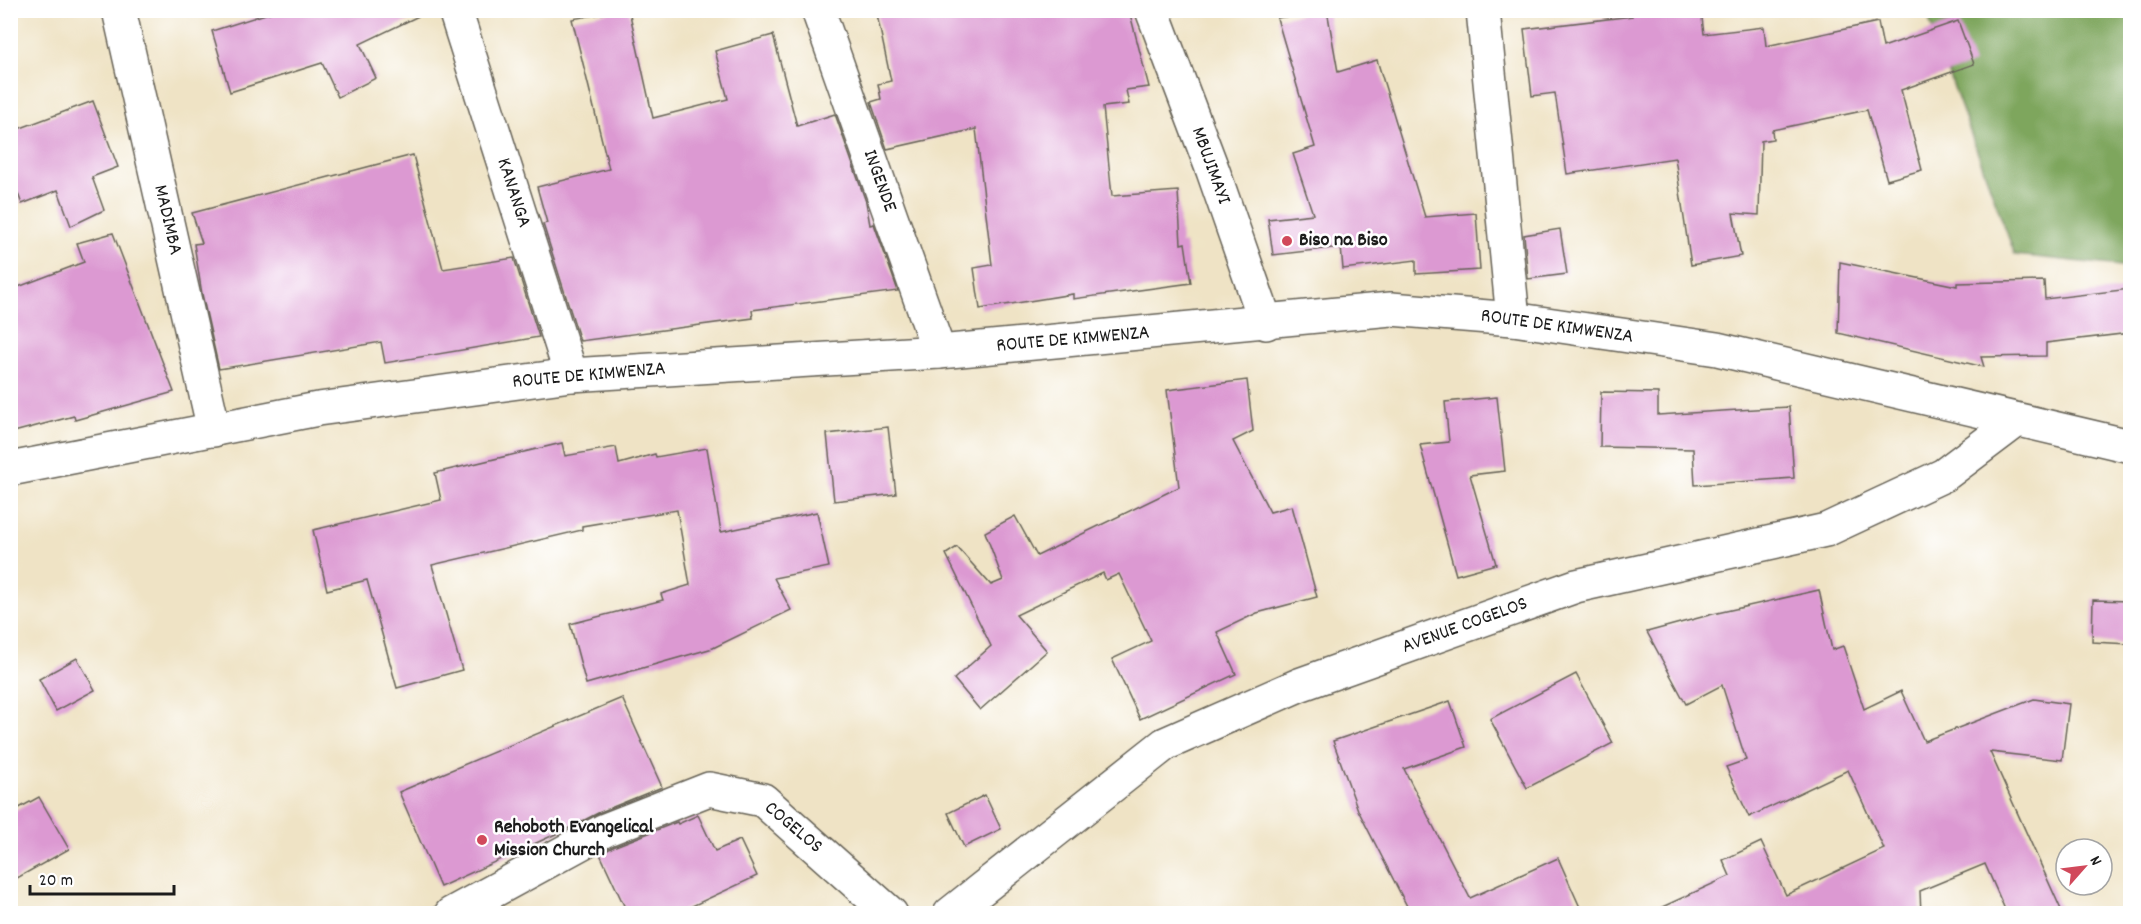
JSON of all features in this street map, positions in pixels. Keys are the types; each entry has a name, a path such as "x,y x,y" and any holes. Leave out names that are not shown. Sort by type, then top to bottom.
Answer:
{"street":[{"name":"MADIMBA","path":"120,10 214,430"},
{"name":"KANANGA","path":"455,10 571,375"},
{"name":"INGENDE","path":"818,10 939,352"},
{"name":"MBUJIMAYI","path":"1152,10 1213,171 1266,322"},
{"path":"1483,10 1513,318"},
{"name":"ROUTE DE KIMWENZA","path":"10,469 318,409 571,375 939,352 1391,309 1513,318 1717,349 2130,446"},
{"name":"AVENUE COGELOS","path":"950,914 1165,744 1299,685 1576,586 1826,530 1944,475 2017,420"},
{"name":"COGELOS","path":"451,914 605,830 709,789 763,800 891,914"}],"green space":[{"path":"1926,11 2130,11 2130,267 2015,255"}],"building":[{"path":"278,10 431,10 360,44 376,78 338,97 322,63 230,92 212,31"},
{"path":"629,10 653,118 728,99 715,51 773,35 797,126 835,114 866,202 870,225 874,224 898,291 752,310 753,318 580,341 543,224 547,223 537,187 609,169 572,19"},
{"path":"876,10 1129,10 1149,87 1126,90 1129,104 1103,107 1112,196 1178,191 1181,244 1185,243 1191,283 1073,299 1073,294 980,309 974,268 992,265 976,129 887,149 871,102 881,99 878,84 891,81"},
{"path":"1327,10 1338,72 1377,60 1425,217 1476,213 1480,270 1416,274 1416,260 1343,269 1341,247 1273,255 1268,219 1313,214 1293,154 1315,147 1277,18"},
{"path":"1631,10 1701,10 1704,34 1764,27 1766,46 1878,22 1883,47 1958,21 1974,64 1901,90 1922,170 1887,180 1867,110 1772,130 1773,139 1761,141 1759,215 1733,213 1741,256 1691,265 1675,158 1567,174 1555,93 1532,96 1524,29 1632,16"},
{"path":"93,101 118,167 92,177 104,210 71,226 58,190 22,204 10,173 10,132"},
{"path":"413,155 443,269 514,258 539,337 385,363 381,342 219,369 202,294 194,244 202,243 192,213"},
{"path":"1560,229 1567,274 1528,279 1524,235"},
{"path":"113,233 174,392 75,420 74,416 10,433 10,290 84,262 77,243"},
{"path":"1840,262 1957,286 1957,283 2044,281 2045,299 2130,289 2130,333 2046,343 2046,356 1981,357 1984,367 1838,333"},
{"path":"1247,380 1253,431 1233,441 1270,512 1292,506 1317,597 1257,613 1217,632 1236,674 1140,719 1112,659 1151,641 1119,574 1106,580 1103,573 1016,615 1047,651 980,710 954,679 991,646 946,554 957,547 991,585 1003,580 985,532 1015,516 1037,556 1179,487 1167,390"},
{"path":"1601,392 1658,393 1658,415 1789,407 1794,478 1695,485 1693,449 1600,447"},
{"path":"1497,397 1505,471 1470,475 1496,564 1456,575 1420,445 1449,442 1445,402"},
{"path":"888,427 896,494 834,501 827,434"},
{"path":"562,443 565,456 616,447 619,464 655,454 656,457 707,448 721,532 817,512 829,567 774,578 791,610 713,648 586,684 570,624 663,600 661,594 690,585 677,510 582,526 582,530 432,565 462,670 397,688 367,580 327,590 313,530 441,500 435,473"},
{"path":"1819,590 1832,650 1843,646 1864,709 1901,691 1924,741 2034,699 2069,704 2062,760 1990,752 2063,914 2007,914 1985,864 1920,891 1921,914 1647,914 1730,876 1723,860 1761,842 1786,895 1884,849 1848,770 1749,817 1726,767 1746,760 1722,685 1686,704 1647,632 1713,614"},
{"path":"2093,600 2130,601 2130,644 2092,642"},
{"path":"77,658 95,690 56,711 39,679"},
{"path":"1576,674 1613,743 1527,788 1490,719"},
{"name":"Rehoboth Evangelical Mission Church","path":"622,698 662,787 598,813 440,887 399,792"},
{"path":"1450,701 1466,747 1404,769 1470,898 1558,858 1583,914 1411,914 1358,810 1333,741"},
{"path":"985,795 1001,829 964,847 948,813"},
{"path":"39,797 69,849 10,882 10,813"},
{"path":"698,815 715,851 740,840 757,876 675,914 628,914 600,854"}],"place":[{"name":"Biso na Biso","path":"1287,241"},
{"name":"Rehoboth Evangelical Mission Church","path":"482,840"}]}
